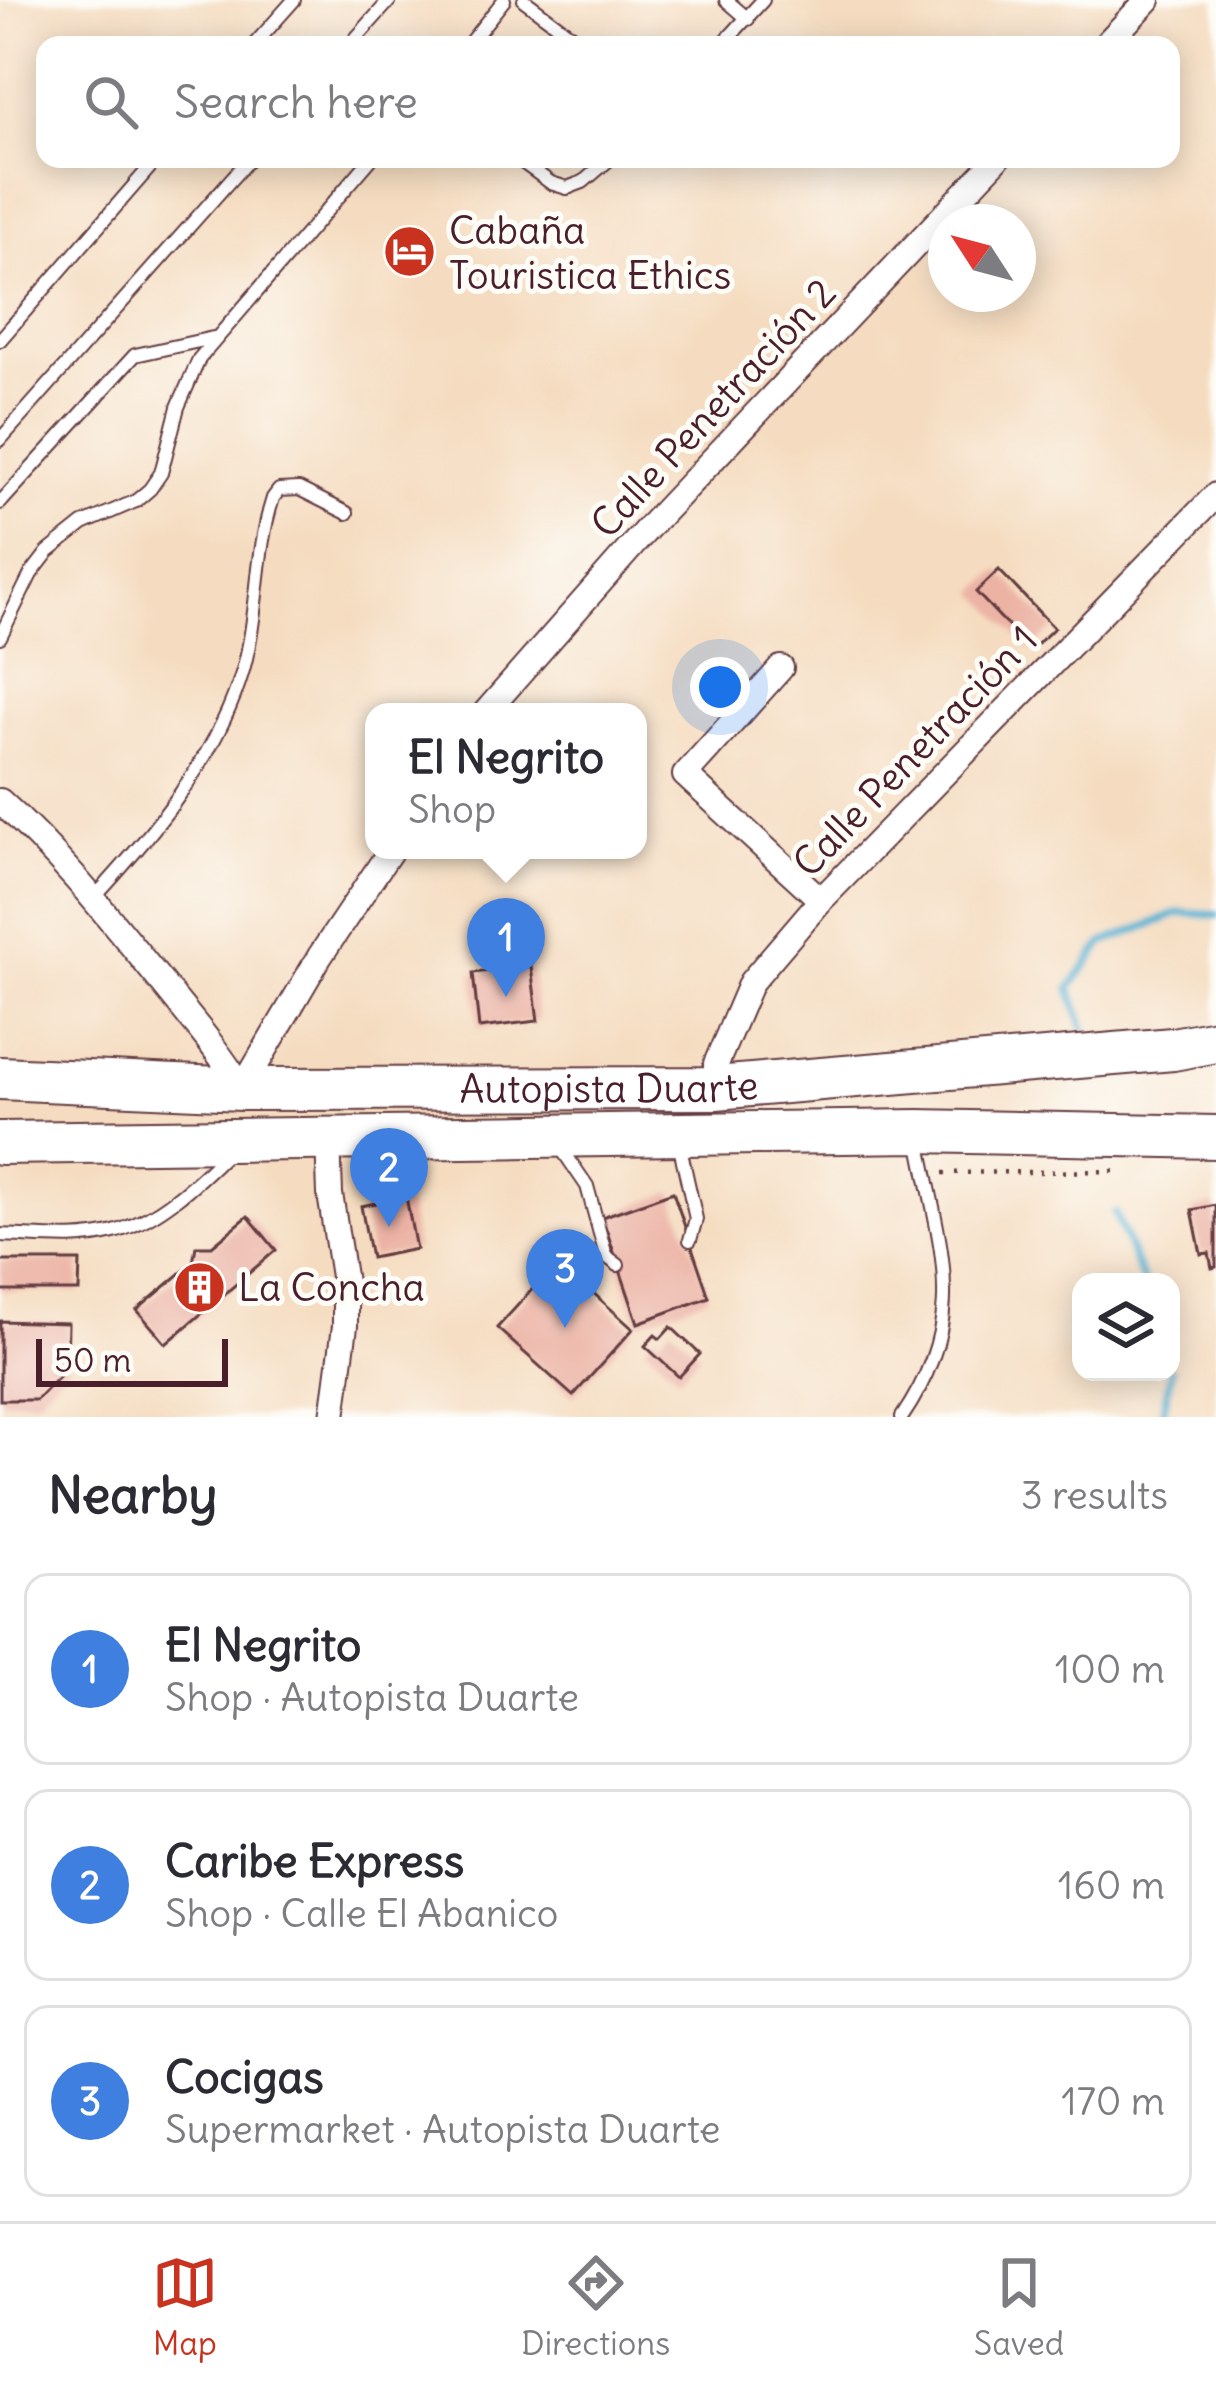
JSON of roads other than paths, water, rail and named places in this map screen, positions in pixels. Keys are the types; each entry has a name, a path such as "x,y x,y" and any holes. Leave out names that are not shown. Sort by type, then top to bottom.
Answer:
{"highway":[{"name":"Autopista Duarte","path":"0,1078 242,1089 716,1088 1173,1049 1216,1041"},
{"name":"Autopista Duarte","path":"0,1143 918,1131 1216,1137"}],"street":[{"path":"1114,36 1148,0"},
{"name":"Calle Penetración 2","path":"494,703 647,529 989,168"},
{"name":"Calle Penetración 1","path":"716,1088 716,1064 752,982 821,900 1216,495"},
{"path":"781,668 685,775 821,900"},
{"path":"0,801 93,899 218,1048 242,1089 320,956 385,859"},
{"path":"328,1137 330,1194 345,1288 345,1327 333,1417"}],"lane":[{"path":"262,36 294,0"},
{"path":"358,36 390,0"},
{"path":"475,36 504,0"},
{"path":"524,0 572,36"},
{"path":"726,0 748,19"},
{"path":"731,36 764,0"},
{"path":"0,340 149,168"},
{"path":"0,440 241,168"},
{"path":"0,637 31,574 48,552 83,524 136,501 150,489 170,448 189,379 214,338 363,168"},
{"path":"530,168 567,188 599,168"},
{"path":"0,503 135,355 214,338"},
{"path":"93,899 170,805 214,740 242,671 273,498 279,490 299,489 347,513"},
{"path":"902,1417 927,1380 947,1297 918,1131"},
{"path":"676,1133 696,1219 690,1240"},
{"path":"551,1134 587,1186 606,1256 618,1265"},
{"path":"0,1235 90,1237 118,1232 198,1182 241,1140"}],"waterway":[{"path":"1084,1028 1070,988 1103,943 1180,913 1216,915"},
{"path":"1115,1213 1139,1273"},
{"path":"1162,1417 1169,1381"}],"place":[{"name":"Cabaña Touristica Ethics","path":"410,252"},
{"name":"El Negrito","path":"506,997"},
{"name":"Caribe Express","path":"389,1227"},
{"name":"La Concha","path":"199,1287"},
{"name":"Cocigas","path":"565,1328"}]}
